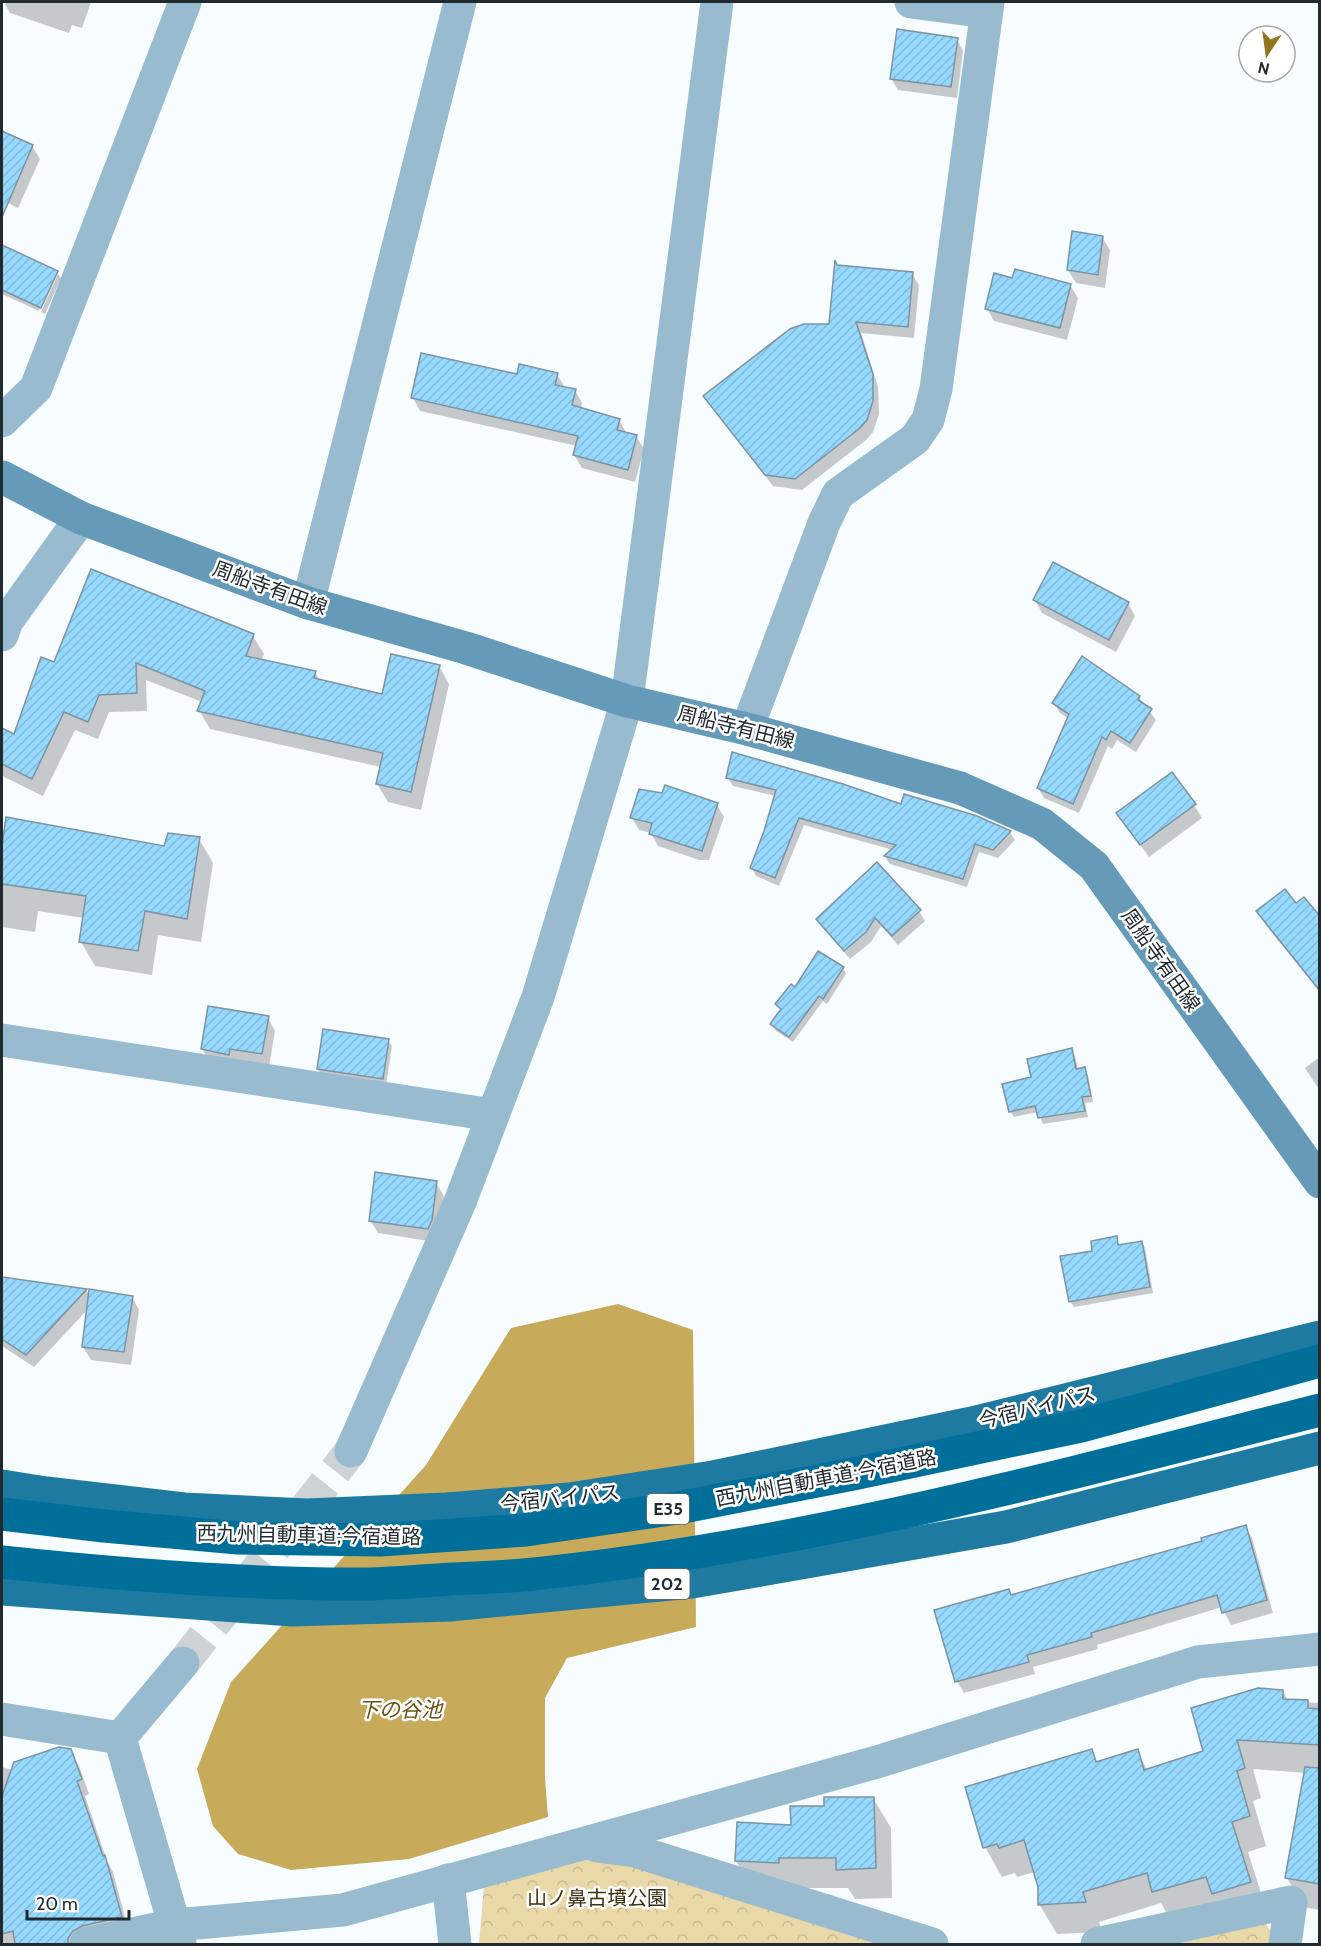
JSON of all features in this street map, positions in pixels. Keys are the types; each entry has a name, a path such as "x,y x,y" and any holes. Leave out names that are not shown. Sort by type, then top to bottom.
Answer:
{"highway":[{"name":"今宿バイパス","path":"2,1486 184,1509 306,1515 447,1509 569,1499 713,1477 972,1423 1320,1337"},
{"name":"西九州自動車道;今宿道路","path":"2,1514 238,1538 380,1540 526,1530 689,1506 1047,1433 1093,1423 1320,1361"},
{"name":"E35","path":"2,1562 96,1572 227,1581 372,1584 523,1575 681,1554 864,1521 1096,1467 1320,1410"},
{"name":"202","path":"2,1589 292,1610 450,1605 692,1582 1006,1527 1320,1448"}],"main road":[{"name":"周船寺有田線","path":"2,477 81,518 308,603 466,648 627,701 747,729 960,788 1042,824 1094,866 1320,1182"}],"street":[{"path":"2,421 36,388 185,2"},
{"path":"308,603 460,2"},
{"path":"351,1451 460,1202 538,997 627,701 717,2"},
{"path":"747,729 824,523 838,494 915,439 928,420 936,389 987,7 911,2"},
{"path":"2,635 7,621 81,518"},
{"path":"2,1040 493,1115"},
{"path":"86,1944 178,1935 343,1910 877,1762 1198,1662 1320,1649"},
{"path":"120,1738 183,1663"},
{"path":"2,1719 120,1738"},
{"path":"120,1738 178,1935"},
{"path":"583,1845 635,1851 932,1944"},
{"path":"448,1881 455,1944"},
{"path":"1097,1944 1305,1904"},
{"path":"1285,1944 1305,1904"}],"green space":[{"name":"山ノ鼻古墳公園","path":"599,1850 891,1944 479,1944 484,1885"},
{"path":"1259,1913 1274,1936 1273,1944 1153,1944"}],"water":[{"name":"下の谷池","path":"618,1304 693,1330 696,1627 567,1658 545,1698 545,1778 548,1817 409,1859 291,1870 238,1854 213,1826 197,1769 231,1682 426,1465 511,1328"}],"building":[{"path":"897,29 958,38 951,87 890,79"},
{"path":"2,131 33,145 2,217"},
{"path":"1072,231 1103,236 1098,275 1067,270"},
{"path":"2,245 58,271 41,308 2,290"},
{"path":"835,260 837,265 913,272 908,327 856,322 873,374 873,401 867,420 795,479 765,475 703,396 790,329 804,324 829,324"},
{"path":"1015,269 1071,284 1060,328 985,309 994,273 1012,278"},
{"path":"421,353 517,374 519,364 558,373 555,385 576,389 572,405 620,419 617,430 637,435 628,470 573,455 578,436 411,398"},
{"path":"1053,562 1129,602 1109,640 1033,600"},
{"path":"91,569 254,634 246,656 316,671 314,678 382,694 391,654 440,665 411,792 376,784 383,753 197,711 205,691 136,663 137,693 99,695 88,722 64,712 32,779 2,764 2,728 14,734 41,657 54,662"},
{"path":"1082,656 1140,696 1138,700 1152,709 1130,743 1111,731 1106,740 1102,737 1073,804 1037,788 1069,714 1052,703"},
{"path":"732,752 843,784 901,804 904,794 977,816 1011,831 993,850 975,844 963,879 884,856 896,845 799,818 775,878 750,868 776,790 726,778"},
{"path":"1172,772 1196,804 1140,845 1116,813"},
{"path":"665,785 718,803 702,851 649,834 652,823 630,818 639,789 662,793"},
{"path":"6,817 164,846 168,833 200,837 187,919 145,911 138,951 79,942 86,896 2,884 2,846"},
{"path":"877,862 921,910 892,936 875,918 866,932 844,951 816,919"},
{"path":"1285,889 1296,903 1304,897 1320,916 1320,991 1256,911"},
{"path":"818,951 844,967 823,999 819,996 789,1037 770,1024 781,1009 775,1004 791,984 795,987"},
{"path":"208,1006 269,1016 262,1054 230,1049 229,1055 201,1049"},
{"path":"323,1029 389,1039 383,1079 317,1069"},
{"path":"1072,1048 1076,1069 1085,1067 1091,1096 1082,1097 1085,1111 1038,1118 1035,1106 1009,1112 1002,1084 1031,1077 1027,1059"},
{"path":"375,1172 437,1181 432,1220 428,1229 369,1221"},
{"path":"1117,1236 1118,1245 1142,1241 1150,1287 1069,1302 1060,1256 1092,1251 1091,1241"},
{"path":"2,1277 87,1289 26,1355 2,1339"},
{"path":"89,1289 133,1296 124,1352 82,1347"},
{"path":"1246,1525 1267,1600 1222,1613 1217,1595 1091,1633 1092,1637 1027,1655 1029,1662 955,1682 934,1610 1009,1589 1011,1595 1202,1541 1201,1538"},
{"path":"1258,1688 1283,1690 1283,1699 1308,1700 1308,1708 1320,1709 1320,1745 1237,1740 1245,1768 1237,1771 1250,1816 1232,1822 1251,1882 1212,1894 1206,1877 1152,1892 1147,1873 1083,1892 1086,1902 1038,1905 1038,1887 1024,1840 999,1848 997,1844 983,1848 965,1787 1092,1749 1096,1762 1138,1749 1144,1770 1203,1751 1191,1708"},
{"path":"59,1747 71,1749 82,1779 77,1781 103,1856 105,1855 122,1917 82,1926 73,1931 68,1938 68,1944 15,1944 13,1931 2,1934 2,1796 14,1762"},
{"path":"1305,1767 1320,1768 1320,1884 1285,1878"},
{"path":"824,1797 874,1797 876,1868 836,1870 836,1858 779,1858 779,1863 735,1861 737,1822 791,1825 790,1806 824,1806"}],"tunnel":[{"path":"183,1663 351,1451"}]}
